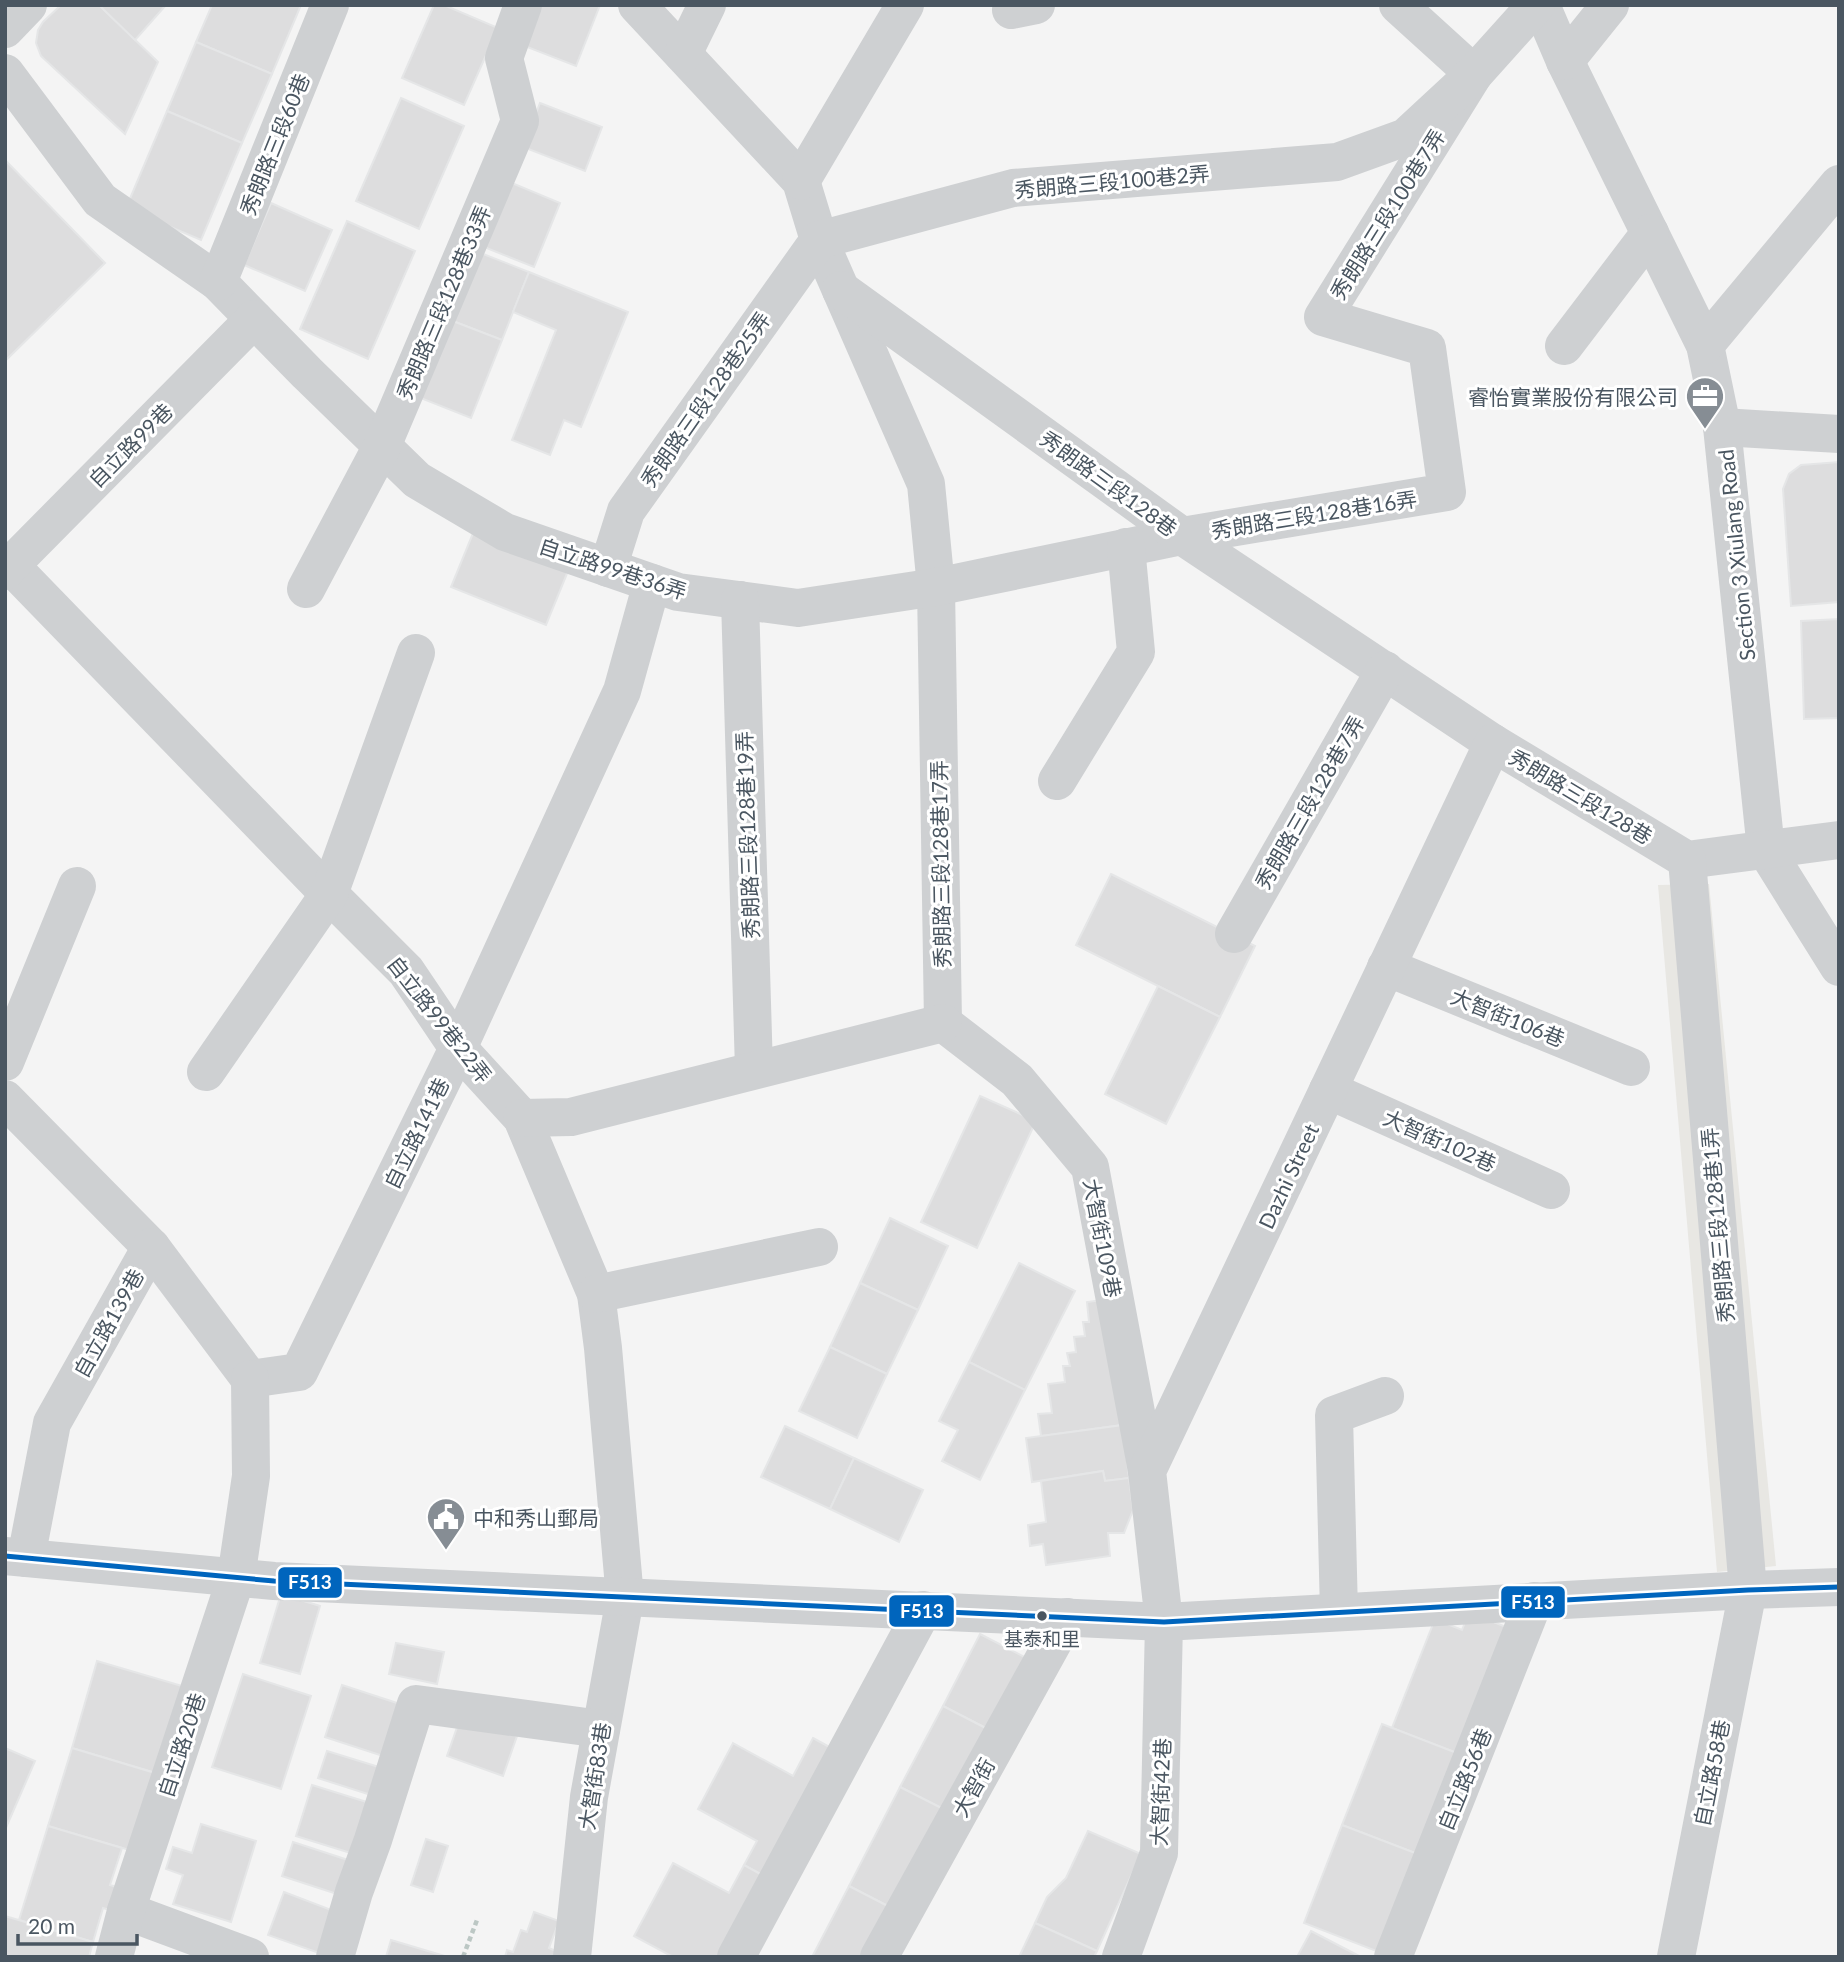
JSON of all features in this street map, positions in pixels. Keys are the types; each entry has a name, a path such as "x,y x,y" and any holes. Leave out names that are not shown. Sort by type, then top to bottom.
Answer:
{"street":[{"path":"5,29 28,5"},
{"name":"秀朗路三段60巷","path":"218,282 330,5"},
{"name":"秀朗路三段128巷33弄","path":"306,589 382,446 520,121 505,58 523,5"},
{"path":"637,5 801,181 819,240 841,290"},
{"path":"682,54 707,5"},
{"path":"801,181 905,5"},
{"path":"1398,5 1474,74 1539,5"},
{"name":"Section 3 Xiulang Road","path":"1539,5 1705,345 1723,427 1766,850"},
{"path":"1565,61 1610,5"},
{"name":"自立路99巷36弄","path":"5,73 100,200 218,282 417,480 505,532 678,592 799,608 936,587 1182,536"},
{"name":"秀朗路三段100巷2弄","path":"819,240 1013,188 1337,162 1406,136 1474,74"},
{"name":"秀朗路三段100巷7弄","path":"1447,492 1427,348 1323,317 1474,74"},
{"path":"1705,345 1839,184"},
{"path":"1564,346 1650,233"},
{"name":"秀朗路三段128巷25弄","path":"608,568 626,511 819,240"},
{"name":"秀朗路三段128巷","path":"841,290 1182,536 1493,743 1687,860"},
{"name":"秀朗路三段128巷17弄","path":"841,290 926,484 936,587 943,1023"},
{"name":"自立路99巷","path":"8,568 254,319"},
{"path":"1723,427 1839,434"},
{"name":"秀朗路三段128巷16弄","path":"1182,536 1447,492"},
{"path":"1057,781 1136,652 1126,547"},
{"name":"自立路99巷22弄","path":"8,568 406,971 458,1048 522,1118 596,1294 625,1598"},
{"name":"自立路141巷","path":"250,1379 299,1372 458,1048 622,691 652,583"},
{"name":"秀朗路三段128巷19弄","path":"740,600 754,1070"},
{"path":"206,1072 329,894 416,653"},
{"name":"秀朗路三段128巷7弄","path":"1234,934 1385,670"},
{"name":"Dazhi Street","path":"1147,1471 1493,743"},
{"path":"1687,860 1839,840"},
{"path":"1766,850 1839,967"},
{"name":"秀朗路三段128巷1弄","path":"1687,860 1748,1590"},
{"path":"5,1062 77,886"},
{"name":"大智街106巷","path":"1386,967 1631,1067"},
{"path":"522,1118 571,1117 943,1023"},
{"name":"大智街109巷","path":"943,1023 1017,1080 1090,1167 1147,1471"},
{"name":"大智街102巷","path":"1328,1090 1551,1189"},
{"path":"5,1099 151,1247"},
{"name":"自立路139巷","path":"16,1557 52,1423 151,1247 250,1379"},
{"path":"596,1294 819,1247"},
{"path":"236,1578 251,1476 250,1379"},
{"path":"1339,1612 1334,1415 1385,1395"},
{"path":"1147,1471 1164,1622"},
{"path":"16,1557 236,1578 1164,1622 1839,1587"},
{"name":"自立路20巷","path":"114,1957 126,1911 236,1578"},
{"name":"自立路58巷","path":"1676,1957 1748,1590"},
{"name":"大智街83巷","path":"572,1957 589,1797 625,1598"},
{"name":"自立路56巷","path":"1393,1957 1534,1601"},
{"path":"736,1957 923,1610"},
{"name":"大智街","path":"879,1957 1067,1617"},
{"name":"大智街42巷","path":"1121,1957 1159,1853 1164,1622"},
{"path":"335,1957 416,1704 601,1729"},
{"path":"126,1911 250,1957"}],"path":[{"path":"463,1957 477,1920"}],"shaded area":[{"path":"1709,884 1776,1566 1717,1572 1658,885"}],"building":[{"path":"61,5 99,5 158,62 125,134 41,56 36,43 38,30"},
{"path":"99,5 166,5 135,40"},
{"path":"212,5 301,5 272,74 196,42"},
{"path":"434,5 444,5 498,28 464,105 402,78"},
{"path":"537,5 600,5 576,66 522,45"},
{"path":"196,42 272,74 242,143 167,111"},
{"path":"401,98 464,126 419,229 356,201"},
{"path":"540,103 602,127 585,171 523,147"},
{"path":"167,111 242,143 201,240 126,208"},
{"path":"5,160 105,263 5,361"},
{"path":"500,178 560,203 534,267 474,243"},
{"path":"271,203 332,230 305,291 244,265"},
{"path":"347,221 415,251 368,359 300,329"},
{"path":"473,250 529,272 502,340 445,318"},
{"path":"529,272 628,312 581,427 564,420 550,455 512,440 556,330 513,312"},
{"path":"445,318 502,340 471,418 413,395"},
{"path":"1839,462 1839,602 1791,606 1783,489 1789,474 1801,465"},
{"path":"480,516 575,554 546,625 451,587"},
{"path":"1839,619 1839,718 1804,719 1801,621"},
{"path":"1111,874 1255,946 1220,1017 1076,945"},
{"path":"1158,986 1220,1017 1166,1124 1105,1094"},
{"path":"980,1096 1036,1121 977,1248 921,1222"},
{"path":"890,1218 948,1246 918,1310 860,1283"},
{"path":"1019,1263 1075,1291 1025,1390 969,1362"},
{"path":"860,1283 918,1310 887,1374 830,1347"},
{"path":"1117,1298 1123,1425 1041,1436 1038,1414 1052,1413 1048,1384 1065,1382 1063,1366 1070,1366 1067,1353 1076,1352 1074,1337 1085,1336 1083,1322 1089,1322 1087,1302"},
{"path":"830,1347 887,1374 857,1438 799,1411"},
{"path":"969,1362 1025,1390 980,1480 942,1461 958,1430 939,1421"},
{"path":"1123,1425 1129,1478 1105,1481 1103,1471 1032,1482 1026,1438"},
{"path":"785,1426 854,1458 830,1509 761,1477"},
{"path":"854,1458 923,1490 899,1542 830,1509"},
{"path":"1103,1471 1105,1481 1129,1478 1133,1510 1124,1533 1108,1533 1110,1556 1046,1565 1043,1544 1030,1546 1028,1525 1046,1522 1041,1481"},
{"path":"281,1594 320,1606 300,1674 260,1663"},
{"path":"1469,1612 1511,1629 1462,1755 1392,1728 1435,1619 1462,1630"},
{"path":"980,1634 1040,1665 1003,1737 943,1706"},
{"path":"396,1643 444,1652 437,1684 389,1674"},
{"path":"97,1661 182,1686 176,1779 72,1748"},
{"path":"243,1674 311,1696 281,1789 212,1767"},
{"path":"342,1685 403,1705 386,1757 325,1737"},
{"path":"943,1706 1003,1737 961,1818 900,1787"},
{"path":"461,1716 517,1736 503,1776 447,1756"},
{"path":"1382,1724 1462,1755 1423,1856 1342,1825"},
{"path":"813,1738 853,1760 784,1887 744,1865 757,1841 698,1809 733,1743 793,1776"},
{"path":"5,1748 35,1761 5,1830"},
{"path":"72,1748 155,1773 153,1857 48,1826"},
{"path":"327,1751 382,1768 374,1796 318,1778"},
{"path":"312,1785 373,1804 357,1855 296,1836"},
{"path":"900,1787 961,1818 909,1917 849,1886"},
{"path":"201,1824 256,1841 231,1922 173,1904 183,1875 166,1869 173,1847 192,1853"},
{"path":"1342,1825 1423,1856 1384,1954 1304,1923"},
{"path":"48,1826 122,1848 110,1885 144,1895 137,1918 103,1908 93,1942 19,1920"},
{"path":"1088,1831 1141,1854 1097,1951 1035,1923 1047,1897 1066,1878"},
{"path":"426,1839 448,1846 433,1892 411,1885"},
{"path":"293,1842 351,1861 340,1895 282,1876"},
{"path":"673,1863 729,1893 744,1865 784,1887 746,1957 673,1957 634,1936"},
{"path":"849,1886 909,1917 888,1957 812,1957"},
{"path":"284,1892 334,1911 319,1953 268,1935"},
{"path":"534,1912 559,1921 549,1948 560,1953 559,1957 505,1957 507,1950 513,1952 521,1930 527,1932"},
{"path":"5,1916 93,1942 89,1957 5,1957"},
{"path":"1035,1923 1097,1951 1094,1957 1019,1957"},
{"path":"1311,1931 1361,1957 1297,1957"},
{"path":"391,1940 448,1957 386,1957"}],"transit line":[{"name":"F513","path":"5,1556 274,1581 1164,1622 1839,1587"}],"place":[{"name":"睿怡實業股份有限公司","path":"1705,430"},
{"name":"中和秀山郵局","path":"446,1551"},
{"name":"基泰和里","path":"1042,1616"}]}
